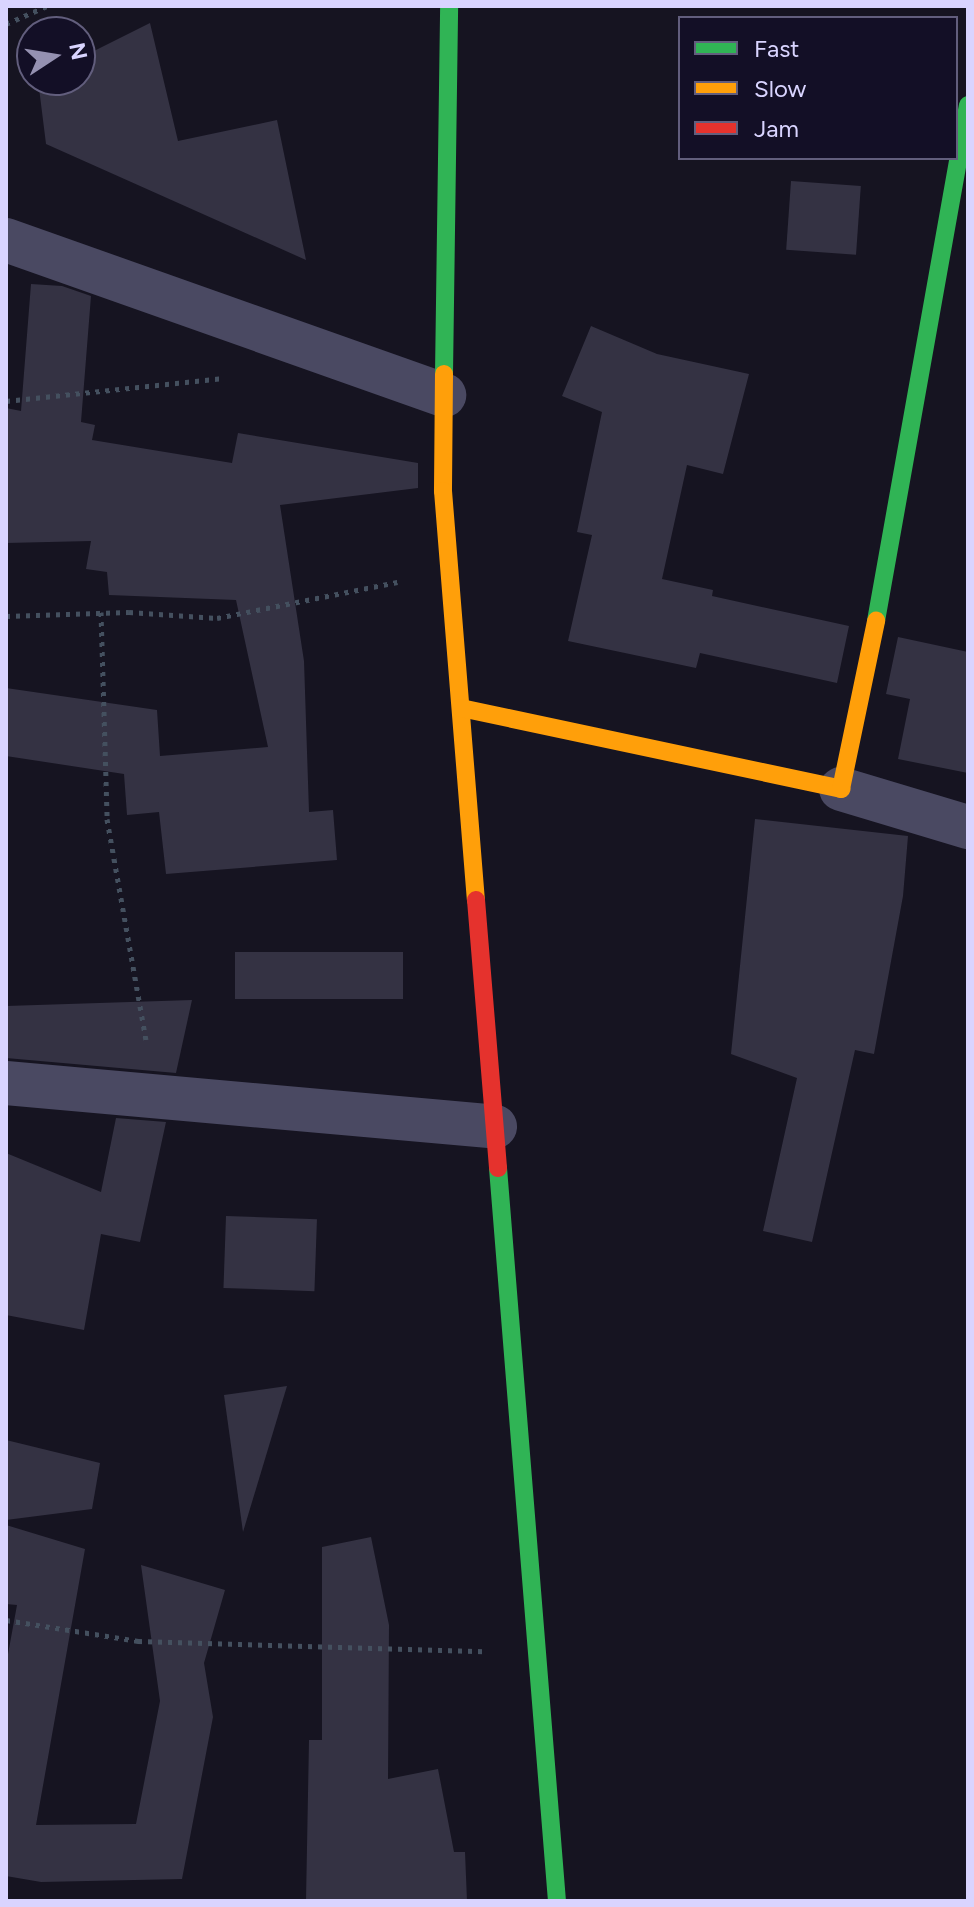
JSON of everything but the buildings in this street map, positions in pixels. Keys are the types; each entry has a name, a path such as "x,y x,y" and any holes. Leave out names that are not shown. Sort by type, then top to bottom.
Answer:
{"main road":[{"path":"449,6 443,491 557,1901"},
{"path":"461,708 841,789 900,503 968,105"}],"street":[{"path":"6,240 444,395"},
{"path":"841,789 968,827"},
{"path":"6,1083 495,1127"}],"path":[{"path":"6,24 47,6"},
{"path":"6,401 235,377"},
{"path":"6,616 101,612 217,618 450,572"},
{"path":"101,612 107,819 156,1097"},
{"path":"6,1620 138,1641 537,1653"}],"traffic: fast":[{"path":"444,374 449,6"},
{"path":"876,621 968,105"},
{"path":"498,1168 557,1901"}],"traffic: slow":[{"path":"444,374 443,491 476,900"},
{"path":"461,708 841,789 876,621"}],"traffic: jam":[{"path":"476,900 498,1168"}]}
